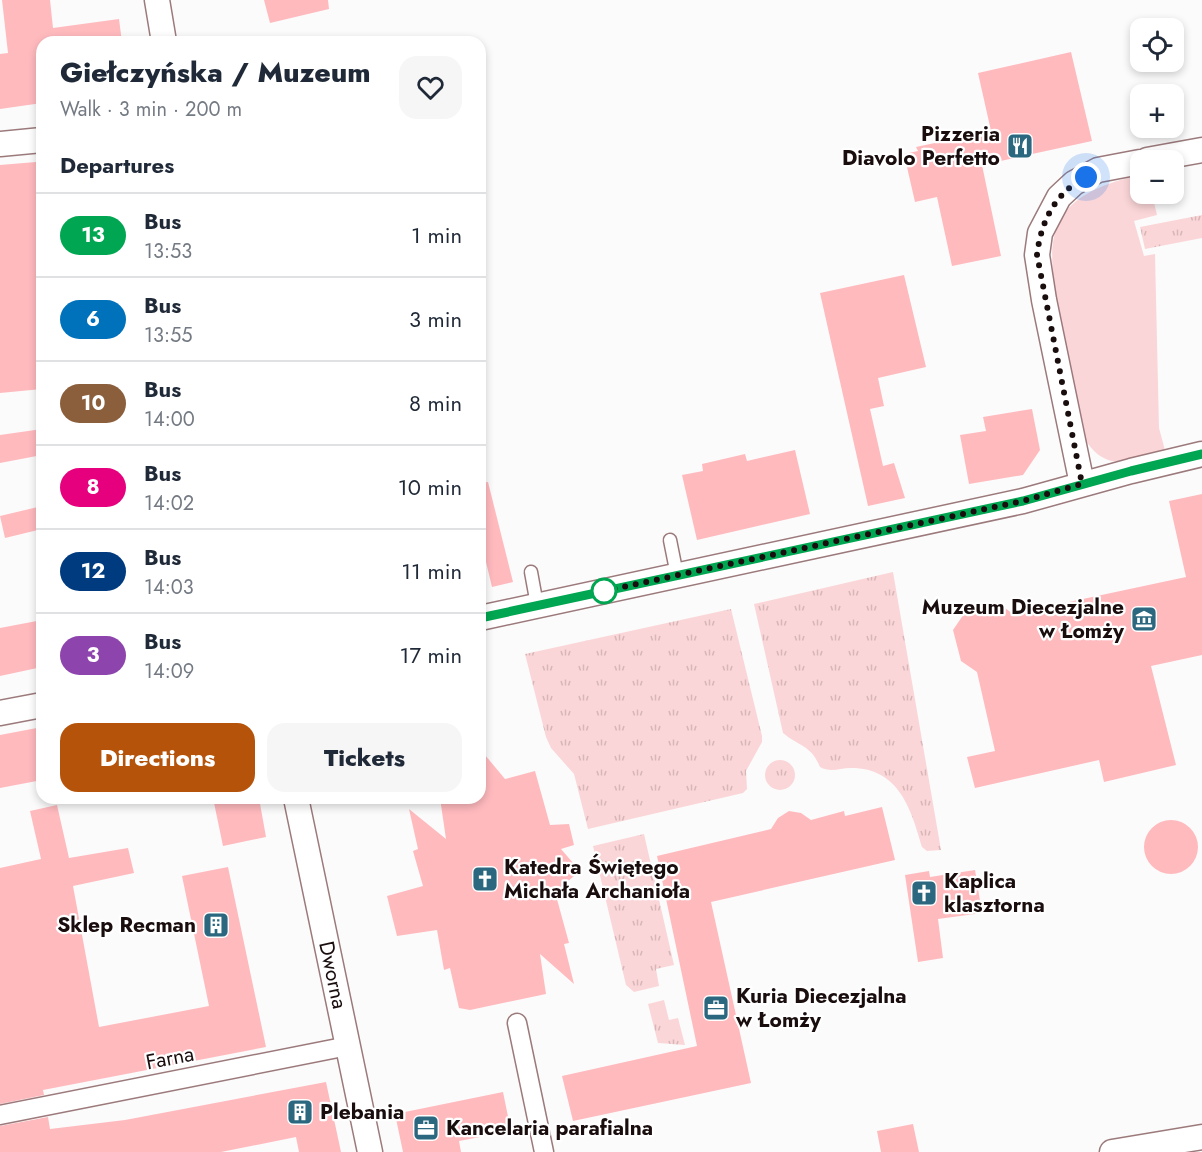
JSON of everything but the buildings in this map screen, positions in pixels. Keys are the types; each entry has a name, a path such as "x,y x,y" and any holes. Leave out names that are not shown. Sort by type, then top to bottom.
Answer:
{"street":[{"path":"157,0 163,36"},
{"path":"0,144 36,141"},
{"path":"1184,153 1202,150"},
{"path":"1082,484 1044,300 1037,255 1040,233 1059,197 1074,183 1098,170 1130,164"},
{"path":"486,617 1023,501 1202,454"},
{"path":"0,713 36,706"},
{"name":"Dworna","path":"297,804 370,1152"},
{"path":"517,1023 543,1152"},
{"name":"Farna","path":"0,1115 348,1046"},
{"path":"1117,1152 1202,1137"}],"lane":[{"path":"670,540 677,575"},
{"path":"531,572 537,605"}],"green space":[{"path":"1130,178 1130,204 1154,204 1157,215 1134,221 1144,256 1155,254 1159,428 1166,454 1119,462 1100,456 1083,436 1053,268 1053,245 1058,226 1068,209 1084,195 1108,184"},
{"path":"1202,215 1202,238 1145,249 1140,227"},
{"path":"893,572 941,850 927,851 922,847 907,805 892,783 881,775 867,770 824,769 820,767 809,750 783,733 754,604"},
{"path":"731,609 762,736 762,742 746,771 747,789 743,793 588,829 574,774 551,748 546,737 525,654"},
{"path":"780,760 791,764 795,775 791,786 780,790 769,786 765,775 769,764"},
{"path":"644,834 674,965 656,969 659,986 634,992 626,985 593,846"},
{"path":"664,1000 669,1020 678,1018 685,1045 658,1043 648,1004"}],"bus line":[{"name":"13","path":"486,617 1023,501 1202,454"}],"place":[{"name":"Pizzeria Diavolo Perfetto","path":"1020,146"},
{"name":"Muzeum Diecezjalne w Łomży","path":"1144,619"},
{"name":"Katedra Świętego Michała Archanioła","path":"485,879"},
{"name":"Kaplica klasztorna","path":"924,893"},
{"name":"Sklep Recman","path":"216,925"},
{"name":"Kuria Diecezjalna w Łomży","path":"716,1008"},
{"name":"Plebania","path":"300,1112"},
{"name":"Kancelaria parafialna","path":"426,1128"}],"route":[{"path":"604,591 1023,501 1082,484 1048,321 1037,255 1040,233 1047,216 1059,197 1074,183 1086,177"}]}
